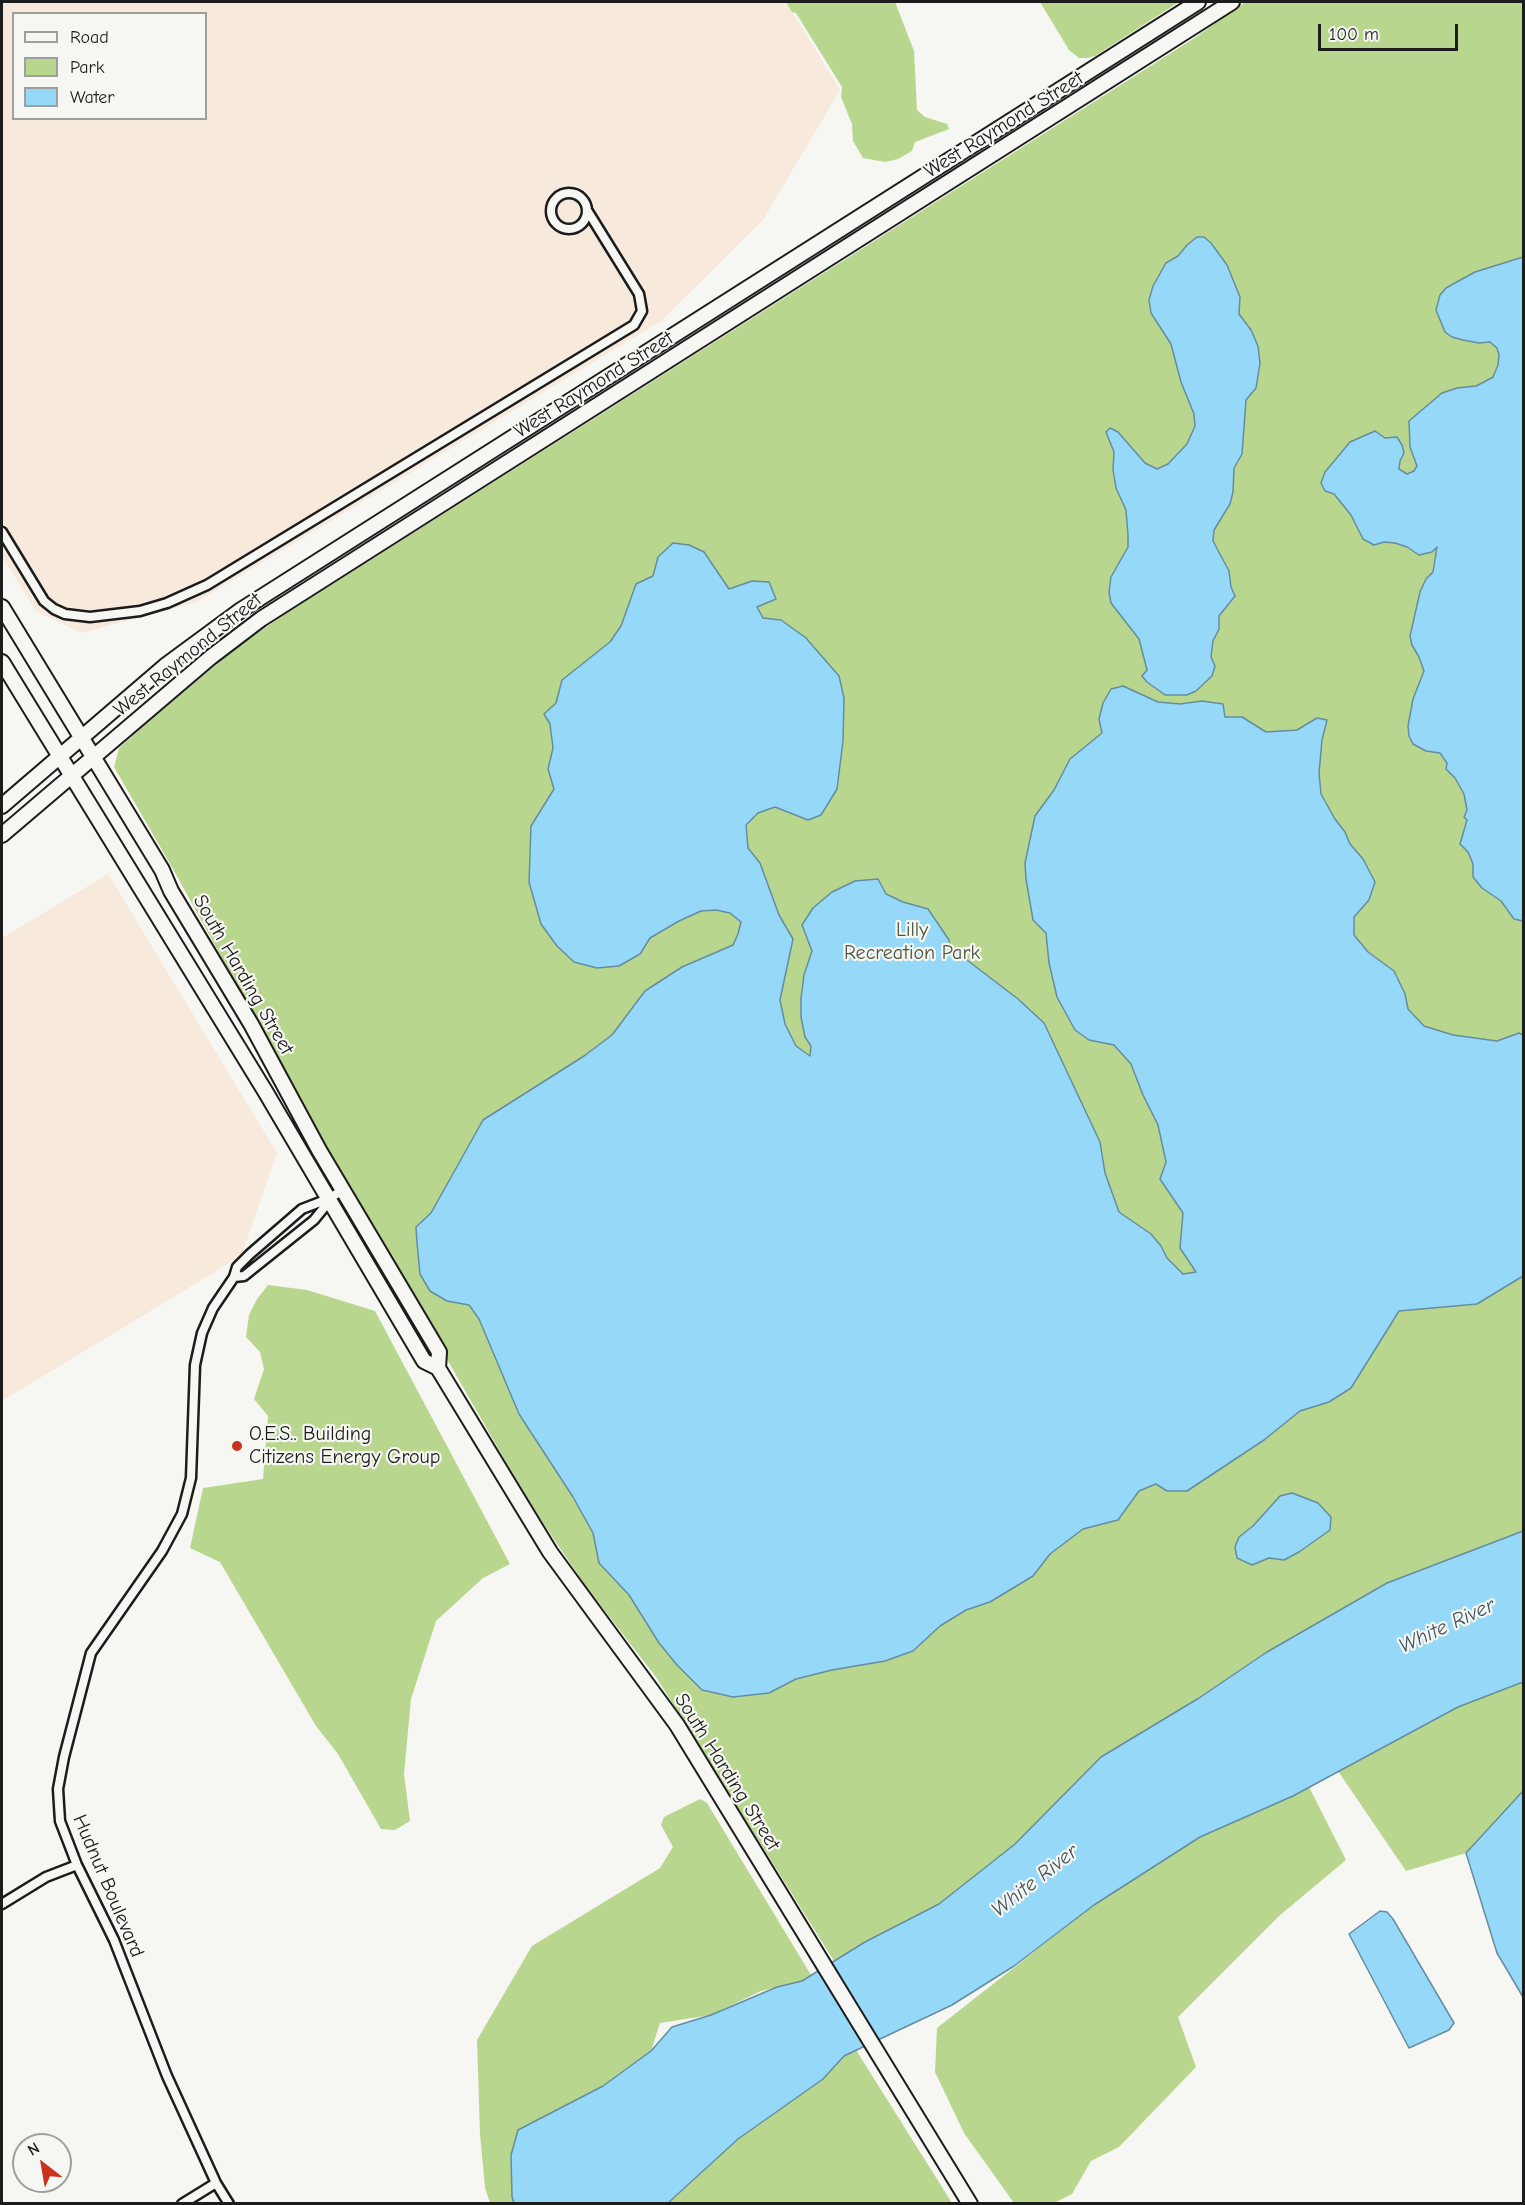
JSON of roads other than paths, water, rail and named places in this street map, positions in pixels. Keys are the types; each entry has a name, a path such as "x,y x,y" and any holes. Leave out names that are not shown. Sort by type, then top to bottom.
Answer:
{"main road":[{"name":"West Raymond Street","path":"2,806 165,666 242,610 1198,2"},
{"name":"West Raymond Street","path":"2,836 210,657 261,619 1232,2"},
{"path":"632,361 643,377"},
{"name":"South Harding Street","path":"2,607 162,870 171,891 251,1024 308,1129 439,1352 438,1368"},
{"name":"South Harding Street","path":"2,662 178,949 424,1361 438,1368 536,1530 584,1600 670,1714 970,2204"},
{"path":"178,949 200,939"}],"street":[{"path":"2,532 44,601 65,614 90,617 140,611 167,603 197,590 634,325 640,316 641,300 583,199 573,193 561,195 553,203 553,217 559,225 570,229 583,223 588,210"},
{"path":"583,223 601,232"},
{"name":"Hudnut Boulevard","path":"229,2204 216,2183 156,2050 114,1940 77,1865 60,1821 58,1789 91,1653 162,1551 182,1514 191,1478 194,1369 197,1351 213,1308 234,1277 237,1267 302,1209 328,1199 343,1190"},
{"name":"Hudnut Boulevard","path":"234,1277 244,1276 314,1220 328,1199"},
{"path":"2,1904 46,1877 77,1865"},
{"path":"182,2204 216,2183"}],"water":[{"path":"1197,237 1204,237 1211,243 1227,265 1240,297 1239,314 1251,330 1258,346 1260,363 1256,388 1246,400 1242,454 1234,468 1230,504 1214,530 1213,541 1229,571 1235,596 1219,616 1219,629 1213,641 1211,657 1215,666 1212,676 1196,691 1187,695 1165,695 1142,676 1147,670 1139,639 1111,603 1109,592 1111,577 1128,547 1128,535 1126,510 1116,488 1113,470 1114,452 1106,432 1110,428 1118,432 1145,463 1157,469 1168,464 1187,444 1195,426 1194,414 1181,382 1171,344 1151,313 1149,300 1153,286 1166,263 1178,256"},
{"path":"1524,257 1523,921 1514,919 1501,901 1482,888 1473,877 1473,864 1468,852 1460,844 1467,820 1464,817 1467,810 1464,794 1455,778 1446,769 1447,763 1440,753 1426,751 1413,744 1409,736 1408,726 1413,699 1424,671 1410,636 1420,592 1426,579 1433,572 1437,547 1432,552 1419,555 1395,543 1384,542 1374,545 1363,539 1351,515 1334,494 1325,491 1321,483 1325,472 1350,442 1375,431 1385,438 1397,437 1404,453 1399,469 1407,474 1414,471 1417,466 1410,447 1409,421 1442,393 1457,388 1476,386 1493,377 1498,365 1497,348 1490,342 1479,343 1463,340 1445,332 1436,310 1440,295 1446,288 1475,272"},
{"path":"673,543 689,545 704,552 729,589 752,581 769,582 776,599 757,607 763,618 781,620 806,638 839,676 844,698 843,741 837,789 821,815 808,820 775,807 758,813 746,825 748,848 760,863 779,915 793,939 780,1000 785,1024 796,1046 810,1056 811,1046 805,1037 801,1017 801,998 804,975 812,951 802,925 813,908 832,892 855,881 878,879 886,894 903,902 928,909 949,940 950,947 1018,999 1044,1023 1100,1142 1105,1173 1119,1212 1151,1234 1167,1258 1183,1274 1196,1272 1180,1248 1183,1213 1160,1179 1166,1162 1158,1125 1131,1064 1114,1045 1089,1040 1075,1030 1057,997 1049,963 1046,933 1033,920 1026,879 1025,863 1035,816 1054,790 1070,759 1102,733 1099,719 1103,703 1111,689 1123,686 1158,702 1180,704 1202,701 1223,704 1225,717 1242,717 1266,732 1297,730 1317,718 1327,720 1322,740 1319,773 1321,794 1350,844 1363,859 1375,882 1369,900 1354,917 1354,935 1368,952 1394,971 1405,994 1408,1009 1424,1026 1453,1035 1497,1041 1519,1033 1523,1035 1523,1276 1477,1304 1399,1311 1351,1388 1329,1402 1300,1411 1264,1440 1187,1491 1167,1491 1156,1484 1139,1491 1118,1520 1083,1529 1050,1554 1033,1576 990,1602 966,1610 940,1626 913,1651 885,1661 796,1679 769,1693 733,1697 702,1690 677,1665 659,1643 629,1595 599,1563 593,1533 573,1497 519,1414 479,1319 469,1305 447,1301 430,1291 420,1274 416,1227 431,1213 483,1120 584,1056 612,1035 645,991 682,967 733,945 738,934 741,922 730,913 716,910 701,911 650,938 640,954 619,966 597,968 574,962 557,946 541,924 529,882 531,826 554,789 548,769 553,748 550,724 544,714 556,703 562,680 610,642 621,626 636,584 653,576 658,557"},
{"path":"1292,1493 1318,1503 1331,1517 1330,1530 1284,1560 1269,1558 1252,1565 1237,1558 1235,1547 1239,1537 1253,1526 1280,1496"},
{"name":"White River","path":"1523,1531 1523,1682 1458,1707 1293,1796 1200,1837 1094,1905 1014,1966 952,2005 844,2056 823,2079 738,2139 668,2203 514,2203 511,2155 518,2130 603,2086 651,2051 672,2027 711,2015 777,1987 802,1981 865,1942 939,1904 1015,1844 1101,1757 1199,1698 1267,1652 1387,1583"},
{"path":"1523,1791 1523,1997 1497,1953 1466,1853"},
{"path":"1380,1911 1387,1912 1393,1919 1454,2023 1449,2030 1409,2048 1349,1934"}],"place":[{"name":"O.E.S.. Building Citizens Energy Group","path":"237,1446"}],"park label":[{"name":"Lilly Recreation Park","path":"912,942"}]}
